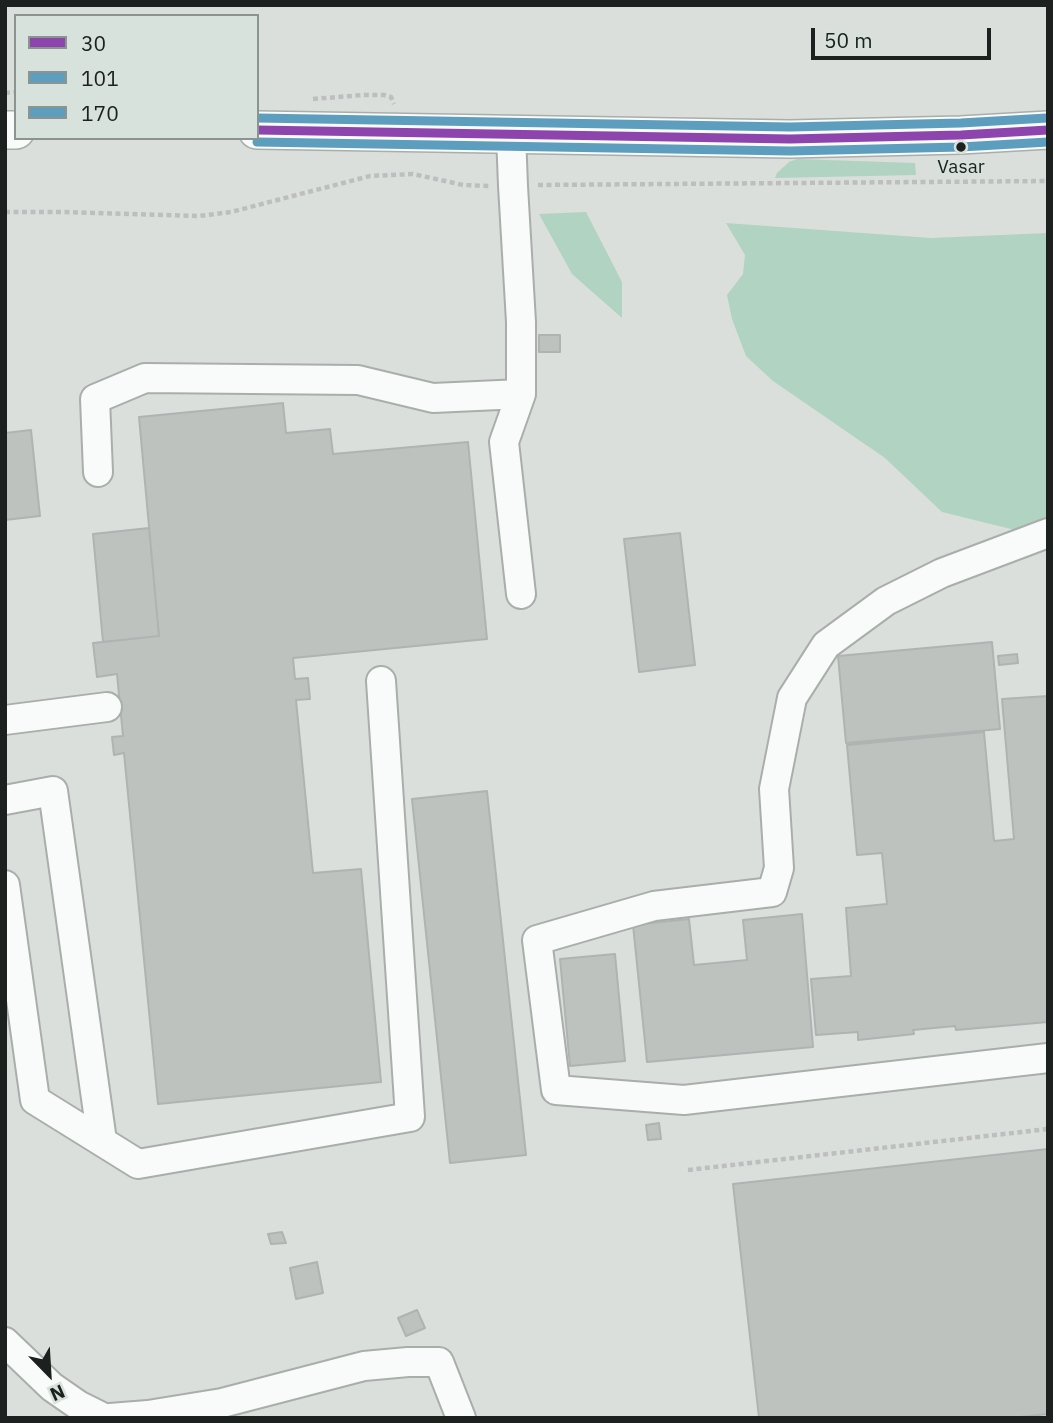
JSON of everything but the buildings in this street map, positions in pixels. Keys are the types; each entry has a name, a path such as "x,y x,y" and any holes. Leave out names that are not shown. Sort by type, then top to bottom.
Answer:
{"main road":[{"path":"259,130 790,139 1048,130"}],"lane":[{"path":"511,134 521,322 521,394 504,442 521,594"},
{"path":"98,472 95,399 145,379 358,380 433,398 521,394"},
{"path":"1048,533 942,573 886,601 827,645 792,698 774,789 779,868 772,892 654,906 537,940 556,1090 684,1100 1048,1058"},
{"path":"5,885 35,1100 138,1164 410,1117 381,681"},
{"path":"5,720 107,707"},
{"path":"5,800 53,791 102,1141"},
{"path":"5,1342 52,1387 78,1405 104,1418"},
{"path":"110,1418 222,1403 364,1366 408,1362 439,1362 461,1418"}],"path":[{"path":"688,1170 1048,1129"}],"green space":[{"path":"797,159 915,163 916,175 775,178 789,162"},
{"path":"586,212 622,282 622,318 572,274 539,214"},
{"path":"726,223 931,238 1048,233 1048,549 1011,529 942,512 885,458 773,381 746,356 732,319 727,295 743,274 745,255"}],"transit line":[{"name":"170","path":"259,118 790,127 1047,118"},
{"name":"30","path":"259,130 790,139 1048,130"},
{"name":"101","path":"257,142 790,151 1048,142"}],"place":[{"name":"Vasar","path":"961,147"}]}
